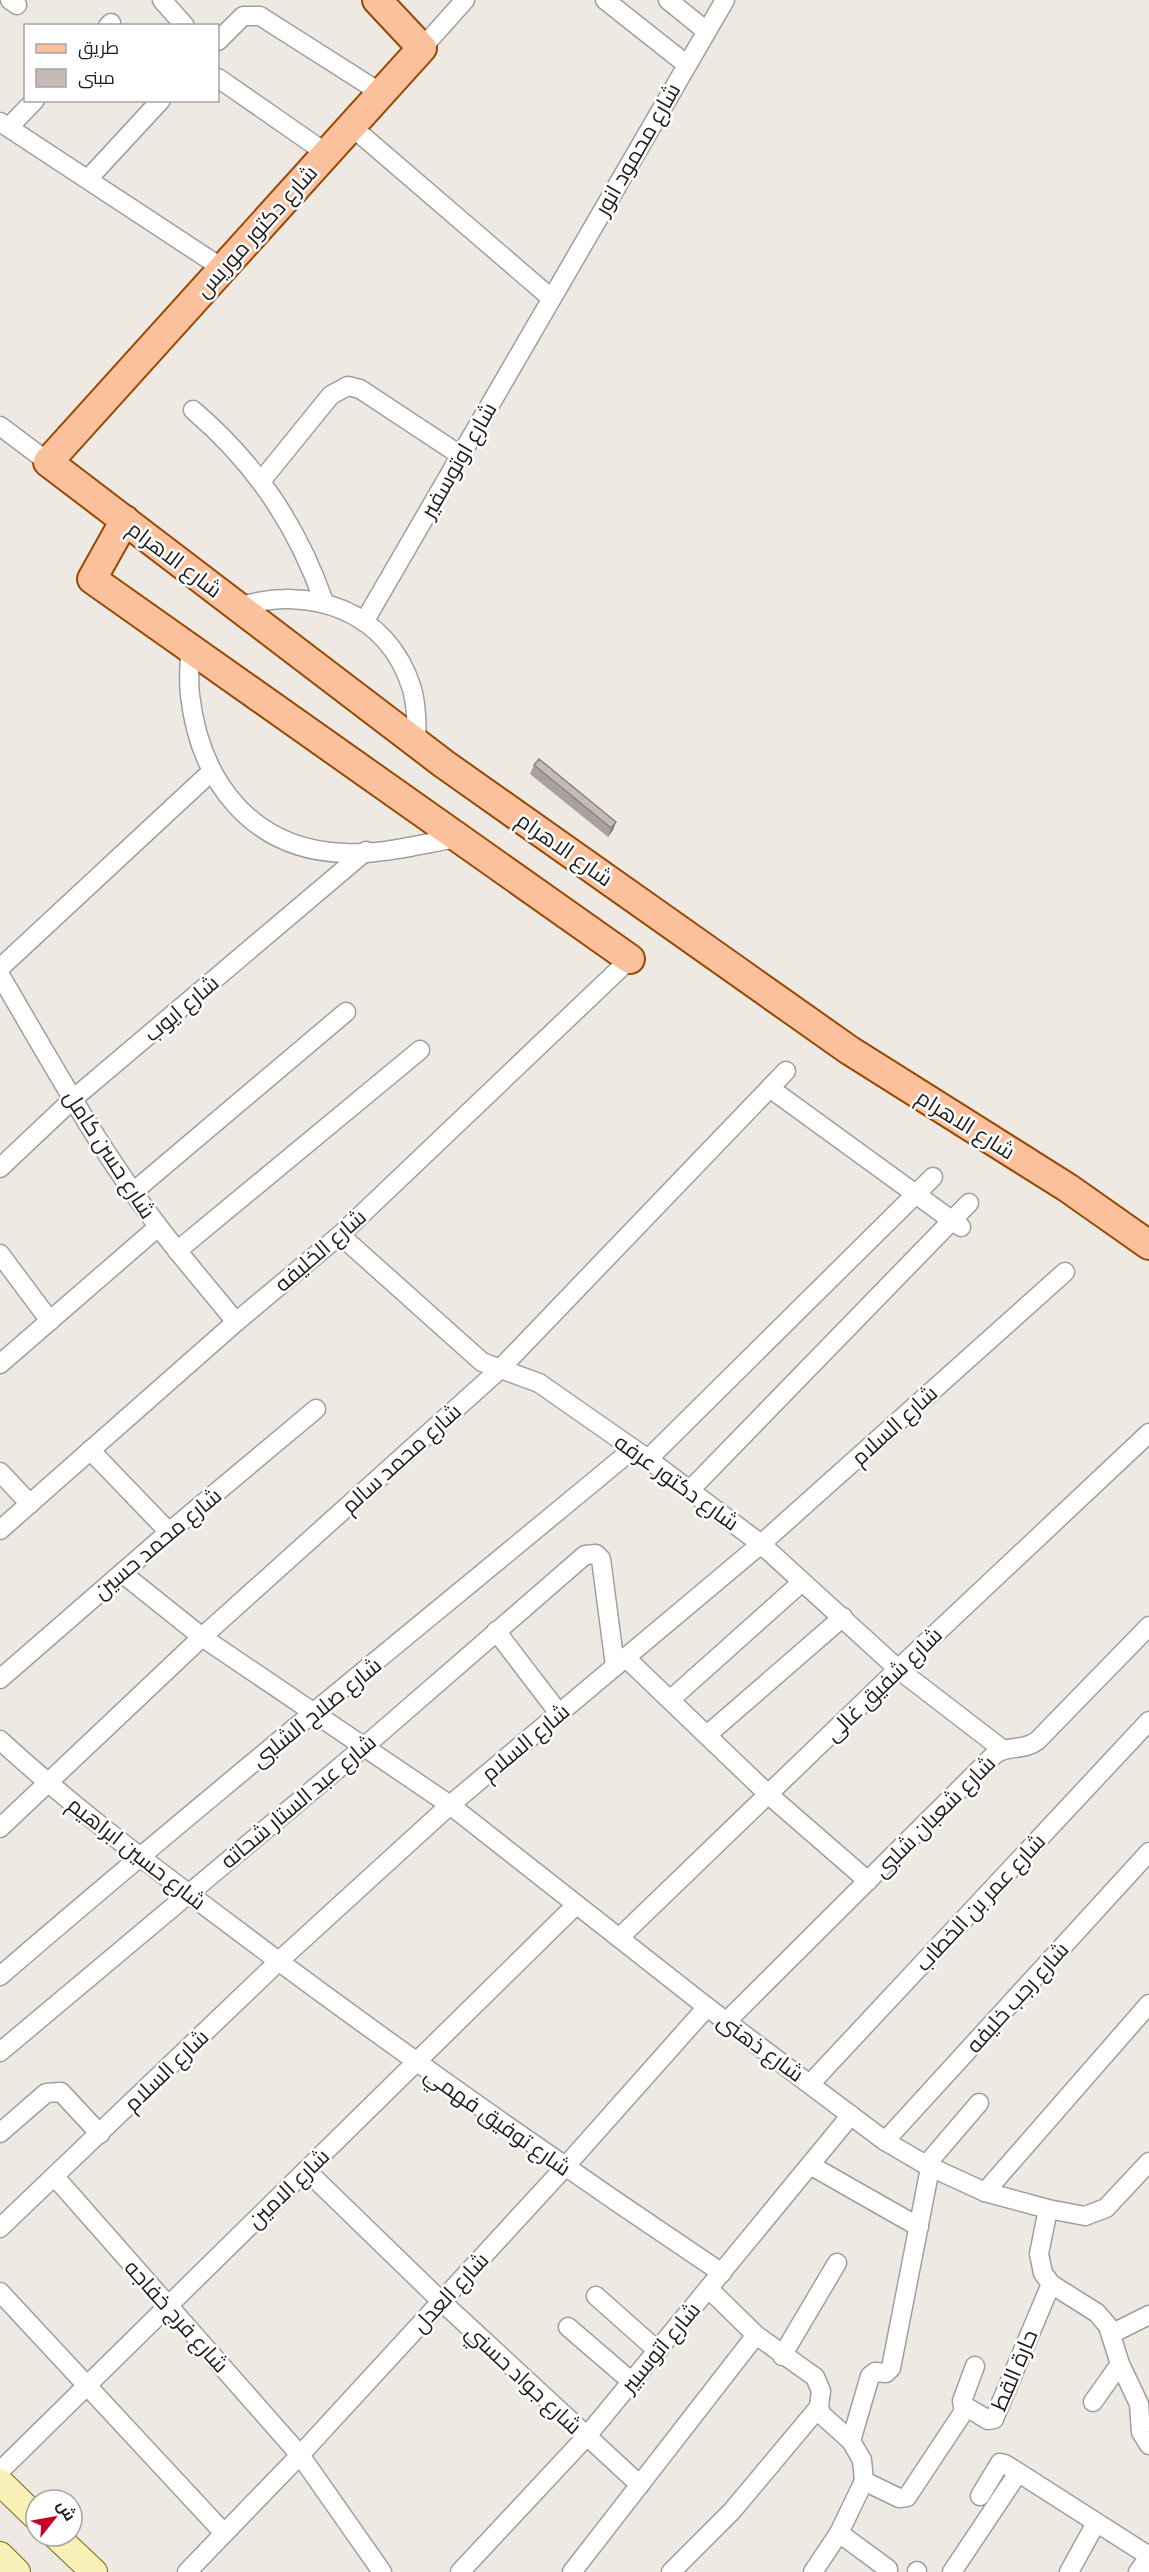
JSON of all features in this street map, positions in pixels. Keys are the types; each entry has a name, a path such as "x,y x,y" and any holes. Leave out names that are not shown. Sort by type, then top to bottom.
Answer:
{"main road":[{"path":"377,0 422,48"},
{"name":"شارع دكتور موريس","path":"48,462 422,48"},
{"name":"شارع الاهرام","path":"48,462 416,743 849,1050 1068,1188 1149,1245"},
{"path":"124,520 92,579 630,959"},
{"path":"0,2482 24,2505"},
{"path":"69,2548 94,2572"}],"street":[{"path":"162,0 183,24"},
{"name":"شارع دكتور موريس","path":"422,48 465,0"},
{"path":"605,0 686,64"},
{"path":"668,0 705,30"},
{"name":"شارع محمود انور","path":"550,298 724,0"},
{"path":"219,40 243,16 260,16 381,93"},
{"path":"219,79 326,153"},
{"path":"33,102 4,125 222,268"},
{"path":"87,179 159,102"},
{"path":"351,126 550,298"},
{"name":"شارع اوتوسفير","path":"364,622 550,298"},
{"path":"262,480 332,395 348,386 360,390 460,455"},
{"path":"193,410 241,455 262,480 292,526 324,602"},
{"name":"شارع الاهرام","path":"0,426 48,462"},
{"path":"238,607 281,597 324,602 364,622 385,641 401,663 417,716 416,743"},
{"path":"190,649 190,693 194,720 211,772 227,797 248,818 272,834 299,846 327,852 366,851 458,838"},
{"path":"0,968 211,772"},
{"name":"شارع ايوب","path":"0,1168 73,1099 366,851"},
{"name":"شارع الخليفه","path":"0,1530 340,1235 630,959"},
{"name":"شارع حسن كامل","path":"0,975 73,1099 133,1192 177,1251 237,1322"},
{"path":"133,1192 346,1012"},
{"path":"177,1251 420,1050"},
{"name":"شارع محمد سالم","path":"0,1828 202,1637 499,1370 786,1071"},
{"path":"771,1089 918,1194 956,1224"},
{"name":"شارع صلاح الشلبى","path":"0,1976 140,1856 641,1454 918,1194 933,1177"},
{"path":"690,1490 956,1224 969,1203"},
{"path":"0,1364 158,1227"},
{"name":"شارع دكتور عرفه","path":"340,1235 482,1362 538,1383 641,1454 761,1544 898,1669 1002,1749"},
{"path":"0,1254 50,1321"},
{"name":"شارع السلام","path":"0,2228 279,1961 450,1805 558,1712 761,1544 1065,1272"},
{"name":"شارع محمد حسين","path":"0,1679 169,1532 316,1410"},
{"name":"شارع شفيق غالى","path":"620,1937 898,1669 1149,1433"},
{"path":"90,1450 169,1532"},
{"path":"0,1472 30,1504"},
{"name":"شارع عبد الستار شحاته","path":"1,2049 365,1746 585,1555 596,1554 601,1559 620,1661"},
{"name":"شارع ذهنى","path":"122,1573 202,1637 450,1805 726,2022 885,2141 928,2167 986,2192 1048,2209 1085,2216 1106,2208 1149,2162"},
{"path":"670,1700 802,1582"},
{"path":"707,1735 843,1617"},
{"name":"شارع شعبان شلبى","path":"726,2022 1002,1749 1023,1749 1037,1741 1149,1626"},
{"path":"496,1631 558,1712"},
{"path":"620,1661 670,1700 769,1795 868,1881"},
{"name":"شارع عمر بن الخطاب","path":"810,2084 1149,1721"},
{"name":"شارع حسين ابراهيم","path":"0,1740 47,1783 279,1961"},
{"name":"شارع رجب خليفه","path":"885,2141 1149,1852"},
{"name":"شارع الامين","path":"0,2471 576,1905"},
{"name":"شارع توفيق فهمي","path":"279,1961 416,2063 564,2168 722,2272"},
{"path":"986,2192 1149,2004"},
{"name":"شارع العدل","path":"188,2572 223,2532 300,2455 564,2168 707,2007"},
{"path":"0,2133 46,2093 54,2091 61,2092 100,2134"},
{"path":"851,2441 870,2376 875,2372 886,2373 891,2368 919,2227 928,2167 979,2103"},
{"name":"شارع اتوسبير","path":"461,2572 586,2437 851,2115"},
{"path":"810,2165 919,2227"},
{"name":"شارع جواد حسني","path":"306,2170 441,2301 640,2485"},
{"name":"شارع فرج خفاجه","path":"55,2177 300,2455 380,2571"},
{"path":"1048,2209 1039,2254 1043,2274 1051,2284 1097,2313 1111,2334 1119,2364 1139,2404 1142,2432 1149,2445"},
{"path":"782,2356 837,2263"},
{"name":"حارة القط","path":"864,2481 899,2498 907,2497 964,2411 970,2409 988,2420 995,2416 1051,2284"},
{"path":"709,2289 756,2335 782,2356 815,2377 820,2384 819,2407 826,2420 851,2441 862,2460 864,2481 839,2533 813,2572"},
{"path":"0,2292 223,2532"},
{"path":"596,2296 658,2351"},
{"path":"1111,2334 1149,2315"},
{"path":"568,2327 632,2382"},
{"path":"580,2569 640,2485 756,2335"},
{"path":"1093,2402 1119,2364"},
{"path":"964,2411 962,2401 975,2367"},
{"path":"671,2572 732,2511 819,2407"},
{"path":"980,2496 1000,2463 1018,2472 1149,2557 1138,2572"},
{"path":"952,2572 1018,2472"},
{"path":"1069,2572 1096,2523"},
{"path":"839,2533 888,2569"}],"building":[{"path":"539,759 616,822 611,828 534,765"}]}
